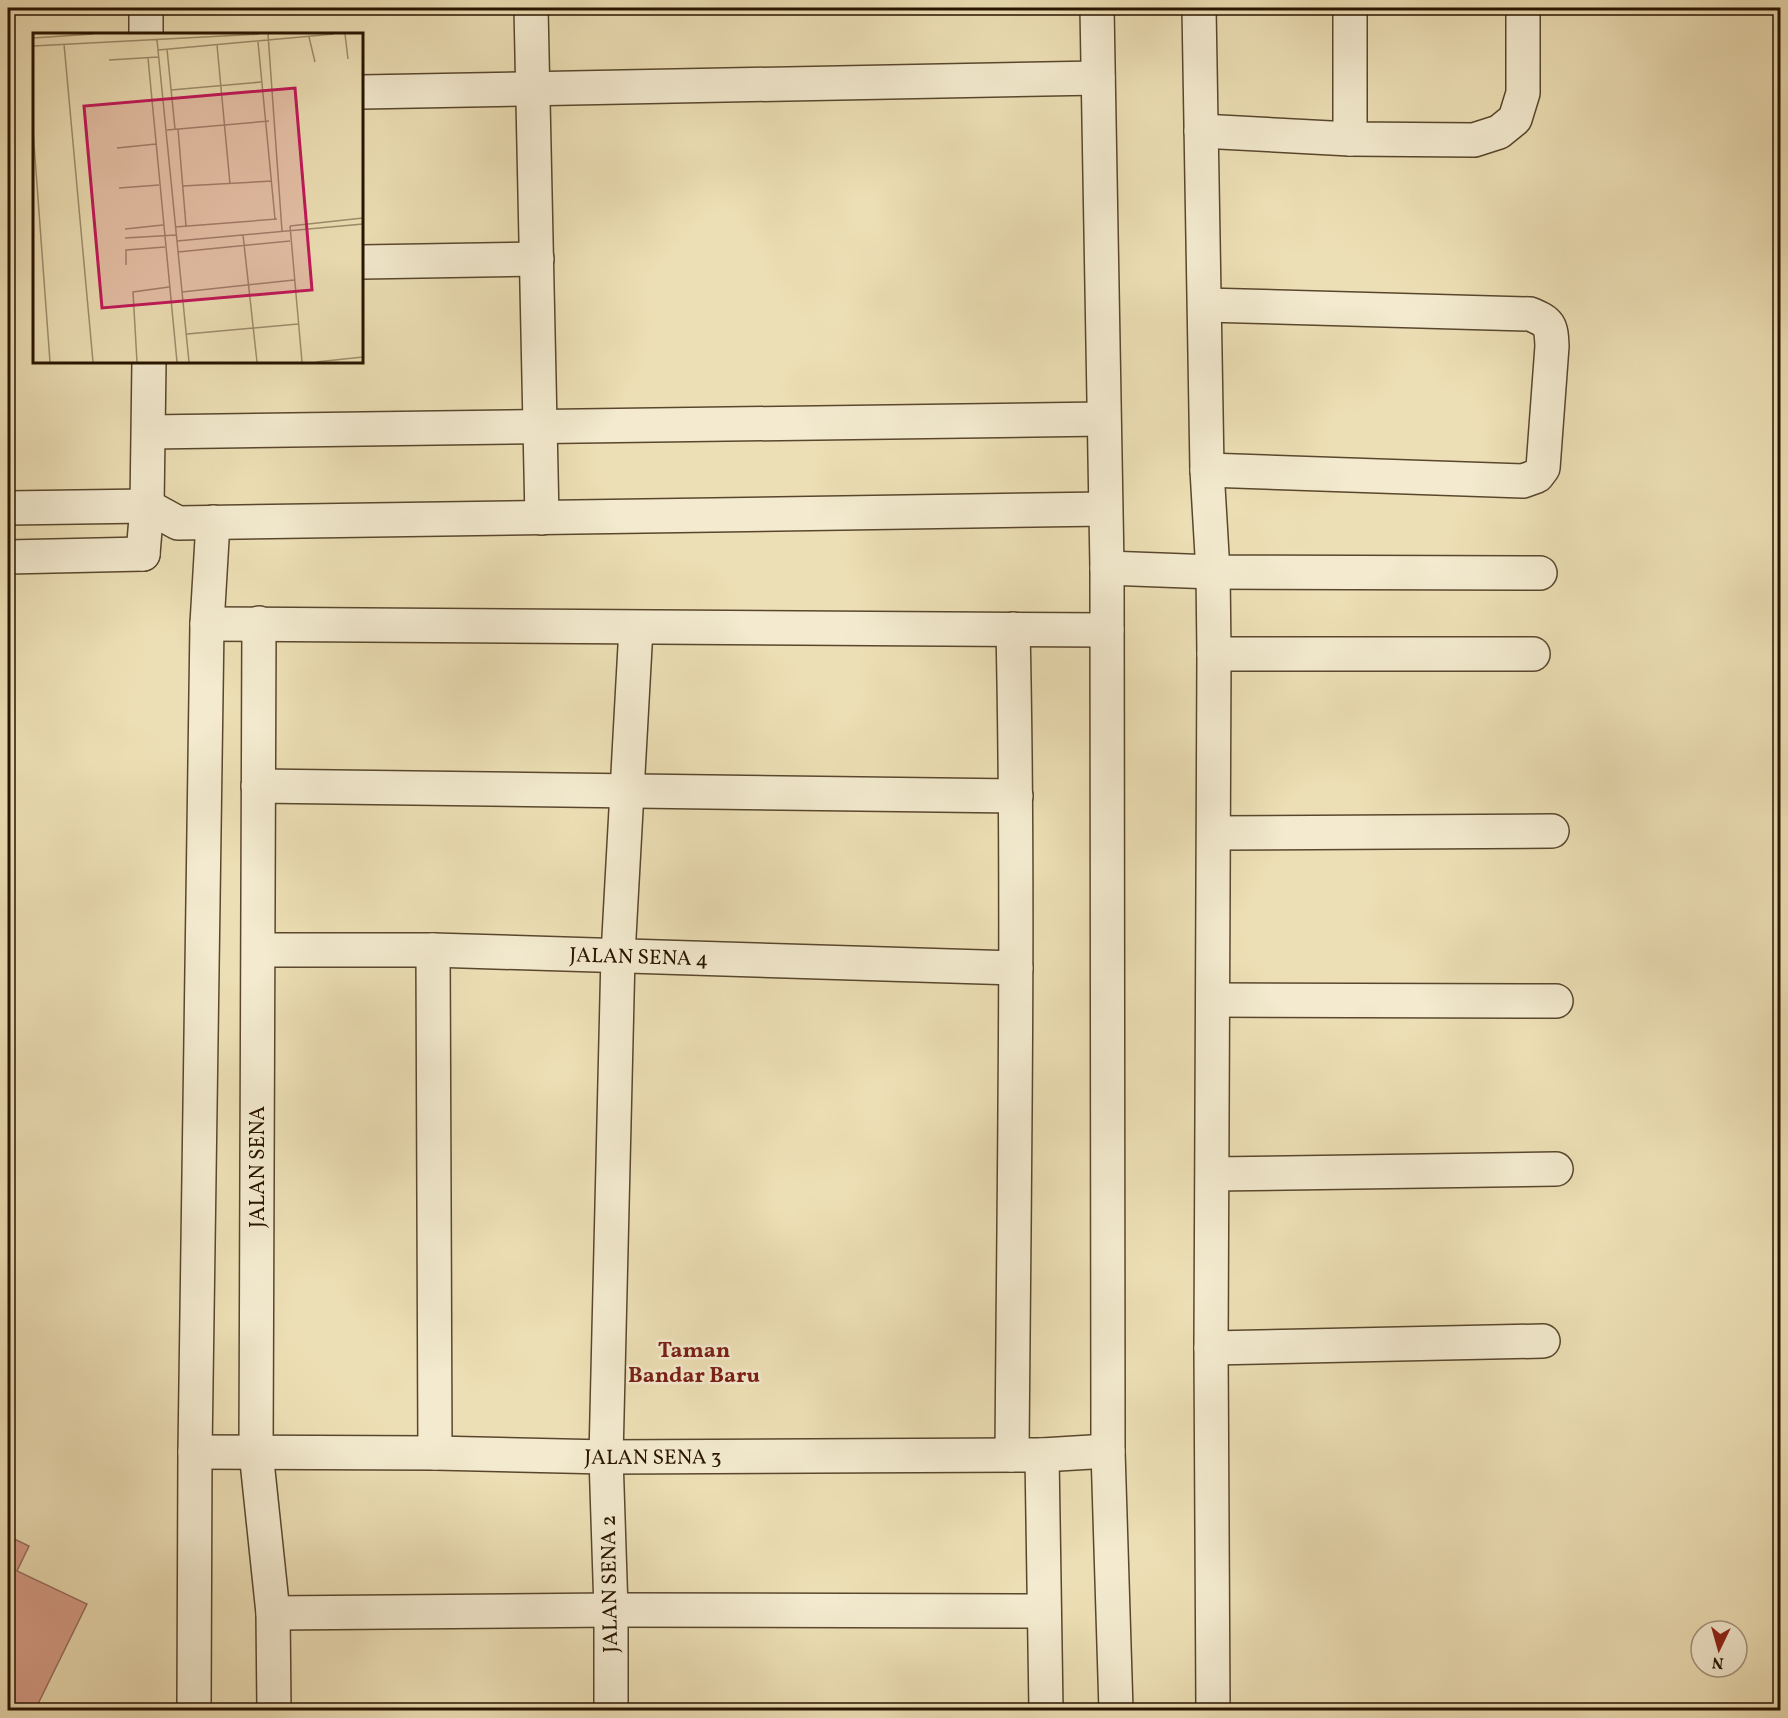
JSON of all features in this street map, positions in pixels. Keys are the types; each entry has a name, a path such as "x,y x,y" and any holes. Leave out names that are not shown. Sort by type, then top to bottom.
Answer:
{"street":[{"path":"146,8 146,33"},
{"path":"531,8 542,518"},
{"path":"1097,8 1107,568 1108,1451 1116,1710"},
{"path":"1199,8 1207,470 1213,572 1214,654 1211,1348 1213,1710"},
{"path":"1350,8 1350,139"},
{"path":"1201,130 1350,139 1474,140 1499,132 1515,119 1523,93 1523,8"},
{"path":"363,92 1098,78"},
{"path":"363,262 537,259"},
{"path":"1205,305 1530,314 1544,320 1551,328 1552,346 1544,468 1537,476 1522,481 1207,470"},
{"path":"143,554 149,432 148,363"},
{"path":"149,432 1103,419"},
{"path":"8,508 147,506 178,524 1105,508"},
{"path":"194,1710 195,1452 207,624 213,522"},
{"path":"8,557 143,554 178,524"},
{"path":"1107,568 1213,572 1540,573"},
{"name":"JALAN SENA","path":"259,623 256,1452 273,1613 274,1710"},
{"path":"207,624 1107,630"},
{"name":"JALAN SENA 2","path":"611,1710 611,1610 606,1457 618,955 636,628"},
{"path":"1013,629 1016,968 1027,1455 1044,1611 1046,1710"},
{"path":"1214,654 1533,654"},
{"path":"258,786 1016,796"},
{"path":"1214,833 1552,831"},
{"name":"JALAN SENA 4","path":"259,950 433,950 1016,968"},
{"path":"433,950 435,1453"},
{"path":"1213,1000 1556,1001"},
{"path":"1213,1174 1556,1169"},
{"path":"1211,1348 1543,1341"},
{"name":"JALAN SENA 3","path":"195,1452 435,1453 606,1457 1027,1455 1108,1451"},
{"path":"273,1613 611,1610 1044,1611"}],"building":[{"path":"8,1536 29,1546 17,1571 87,1604 35,1710 8,1710"}],"district":[{"name":"Taman Bandar Baru","path":"694,1362"}]}
